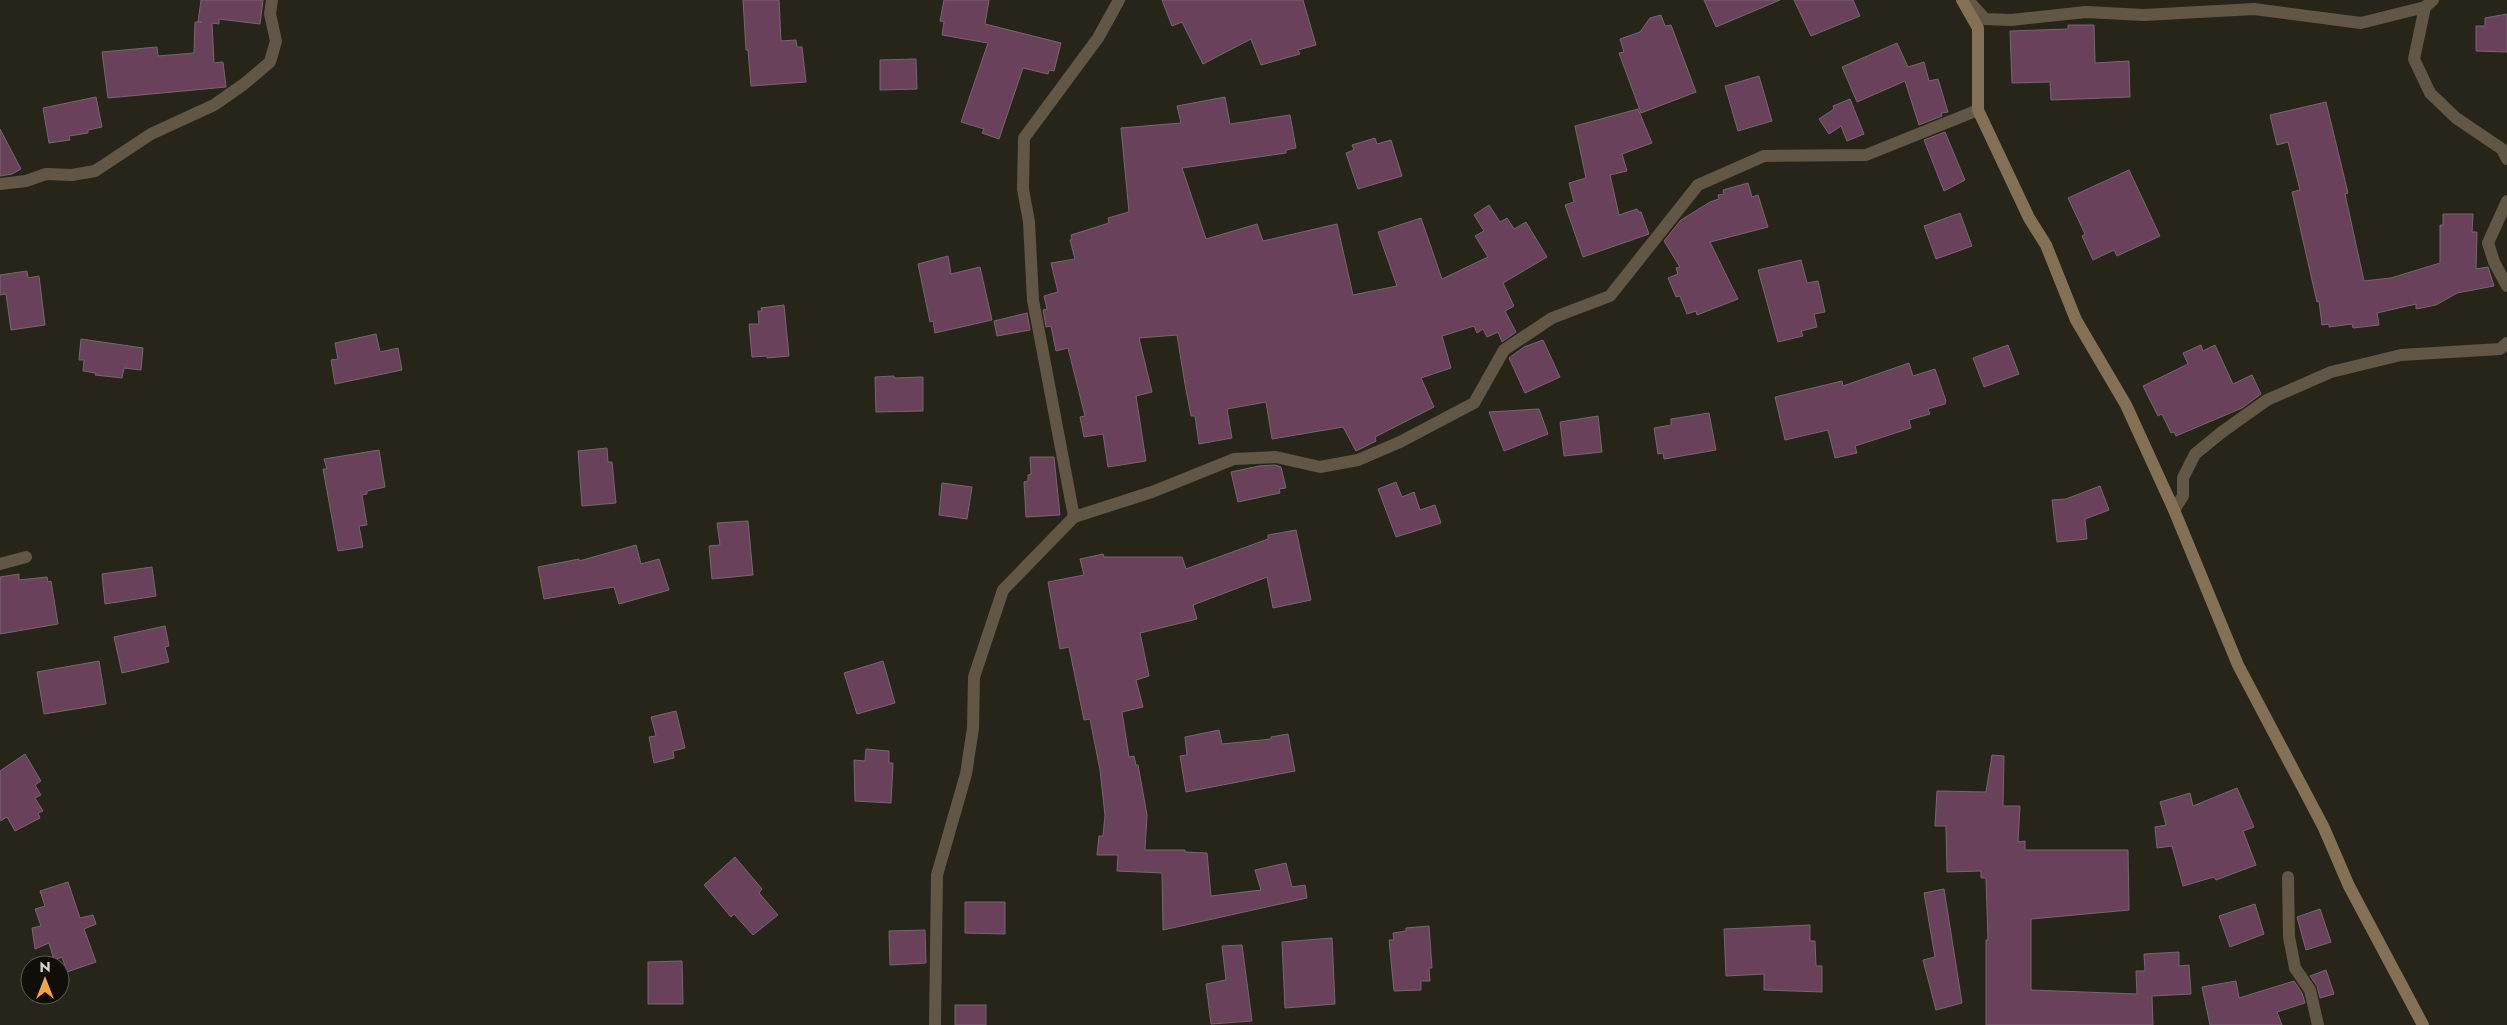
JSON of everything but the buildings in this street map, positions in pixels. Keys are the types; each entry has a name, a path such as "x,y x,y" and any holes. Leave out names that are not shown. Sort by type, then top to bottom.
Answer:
{"main road":[{"path":"1962,0 1978,28 1978,110 2029,218 2046,245 2076,320 2126,405 2174,510 2238,665 2324,828 2349,886 2422,1025"}],"street":[{"path":"0,184 26,180 46,174 72,176 95,171 151,134 214,105 244,84 270,62 276,40 270,14 272,0"},
{"path":"1074,517 1033,300 1029,222 1023,189 1024,138 1098,38 1119,0"},
{"path":"1968,0 1985,19 2010,20 2086,12 2144,15 2254,8 2360,23 2429,4"},
{"path":"2429,4 2414,59 2430,93 2456,118 2502,149 2507,159"},
{"path":"935,1025 937,875 966,774 973,728 974,676 1003,590 1074,517 1152,492 1234,459 1276,457 1320,467 1358,460 1400,442 1474,403 1504,350 1552,318 1610,296 1698,185 1764,156 1866,155 1978,110"},
{"path":"2507,201 2488,242 2494,262 2507,286"},
{"path":"2174,510 2183,496 2183,478 2196,454 2222,432 2267,400 2331,372 2357,365 2401,355 2500,349 2507,343"},
{"path":"0,564 26,557"},
{"path":"2288,876 2289,937 2295,968 2310,990 2318,1025"}]}
